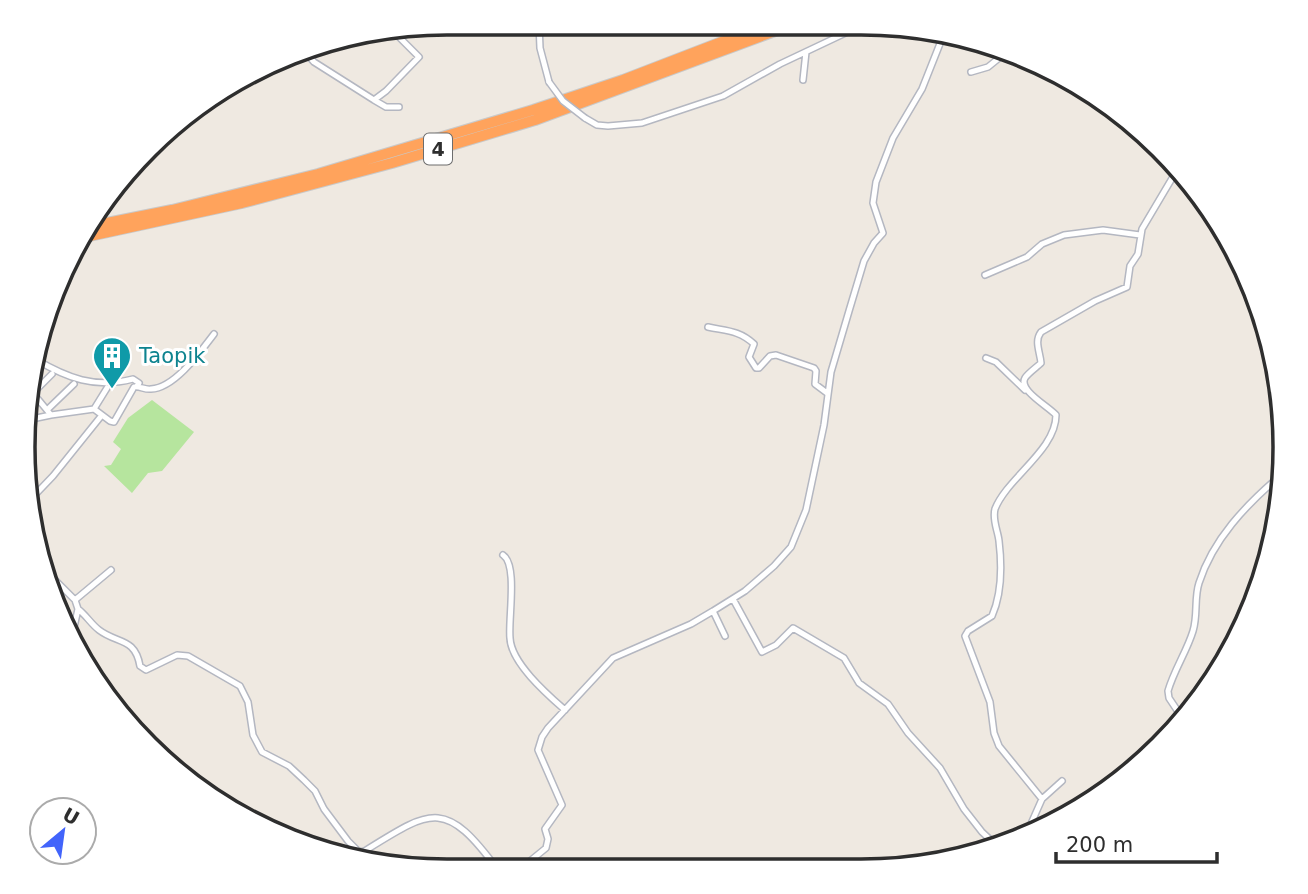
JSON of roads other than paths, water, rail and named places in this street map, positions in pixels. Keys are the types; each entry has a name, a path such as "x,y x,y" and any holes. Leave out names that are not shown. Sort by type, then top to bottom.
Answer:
{"highway":[{"name":"4","path":"100,224 172,210 318,174 533,110 622,80 740,35"},
{"name":"4","path":"94,235 242,203 536,120 764,35"}],"street":[{"path":"539,35 549,82 564,101 585,118 597,125 608,126 642,123 723,96 780,64 841,35"},
{"path":"374,100 419,57 400,38"},
{"path":"532,859 546,848 547,827 562,804 538,750 545,732 613,658 691,624 713,611 774,566 795,541 806,510 824,425 831,372 864,261 883,233 873,203 879,171 893,138 922,89 940,43"},
{"path":"803,80 806,52"},
{"path":"312,58 324,69 386,107 399,107"},
{"path":"971,72 988,67 998,59"},
{"path":"1025,390 1025,378 1041,363 1037,341 1040,333 1095,300 1127,287 1130,266 1138,254 1143,226 1173,177"},
{"path":"985,275 1027,257 1042,244 1064,235 1103,230 1140,234"},
{"path":"708,327 729,329 751,341 754,344 749,357 756,368 776,355 814,368 815,384 827,393"},
{"path":"137,386 151,389 176,377 214,334"},
{"path":"986,358 996,362 1056,417 1055,426 1044,445 996,507 994,520 999,540 1001,572 998,597 992,616 968,631 965,636 990,702 994,733 999,746 1042,799"},
{"path":"36,418 50,412 94,409 114,422 139,383 133,379 82,382 44,364"},
{"path":"40,386 52,374"},
{"path":"50,412 74,384"},
{"path":"94,409 107,388"},
{"path":"38,399 50,412"},
{"path":"38,492 102,415"},
{"path":"1178,711 1169,698 1168,691 1194,626 1194,606 1199,582 1213,551 1227,529 1271,485"},
{"path":"503,555 508,559 512,576 509,604 510,643 529,674 565,710"},
{"path":"75,600 111,570"},
{"path":"59,584 75,600 78,609 101,632 129,643 139,657 140,666 146,670 177,654 188,656 240,686 248,702 253,735 262,752 289,766 315,791 324,809 355,848"},
{"path":"733,598 762,652 776,645 793,628 844,658 859,683 893,710 908,733 940,768 964,809 989,838"},
{"path":"75,624 78,609"},
{"path":"713,611 725,636"},
{"path":"1032,822 1042,799 1062,781"},
{"path":"365,851 398,829 422,819 440,817 457,825 489,859"}],"place":[{"name":"Taopik","path":"112,390"}]}
